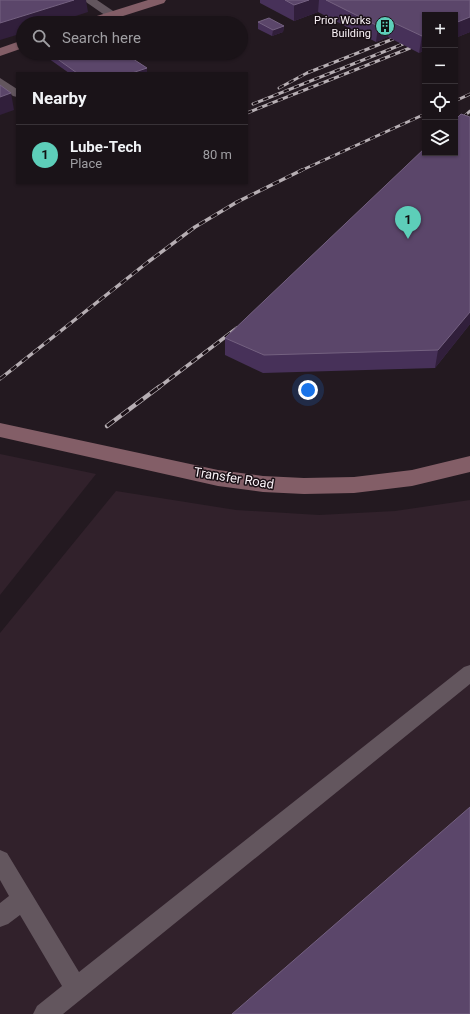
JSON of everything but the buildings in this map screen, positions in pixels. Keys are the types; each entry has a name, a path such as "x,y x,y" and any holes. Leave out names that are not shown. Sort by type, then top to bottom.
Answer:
{"main road":[{"path":"110,16 160,0"},
{"path":"0,52 16,46"},
{"name":"Transfer Road","path":"0,430 218,478 263,484 304,486 354,485 412,478 470,464"}],"street":[{"path":"89,0 113,15"}],"lane":[{"path":"0,81 16,93"},
{"path":"45,1014 470,673"},
{"path":"0,860 76,989"},
{"path":"0,916 23,899"}],"shaded area":[{"path":"0,454 96,474 0,595"},
{"path":"116,491 236,510 319,515 395,511 470,500 470,1014 0,1014 0,633"}],"railway":[{"path":"279,88 307,73 393,39"},
{"path":"253,104 403,44"},
{"path":"248,113 410,48"},
{"path":"458,100 470,94"},
{"path":"458,122 470,111"},
{"path":"300,171 422,115"},
{"path":"0,379 148,262 195,227 237,202 302,170"},
{"path":"158,388 237,328"},
{"path":"107,426 159,387"}],"place":[{"name":"Prior Works Building","path":"385,26"},
{"name":"Lube-Tech","path":"408,239"}]}
